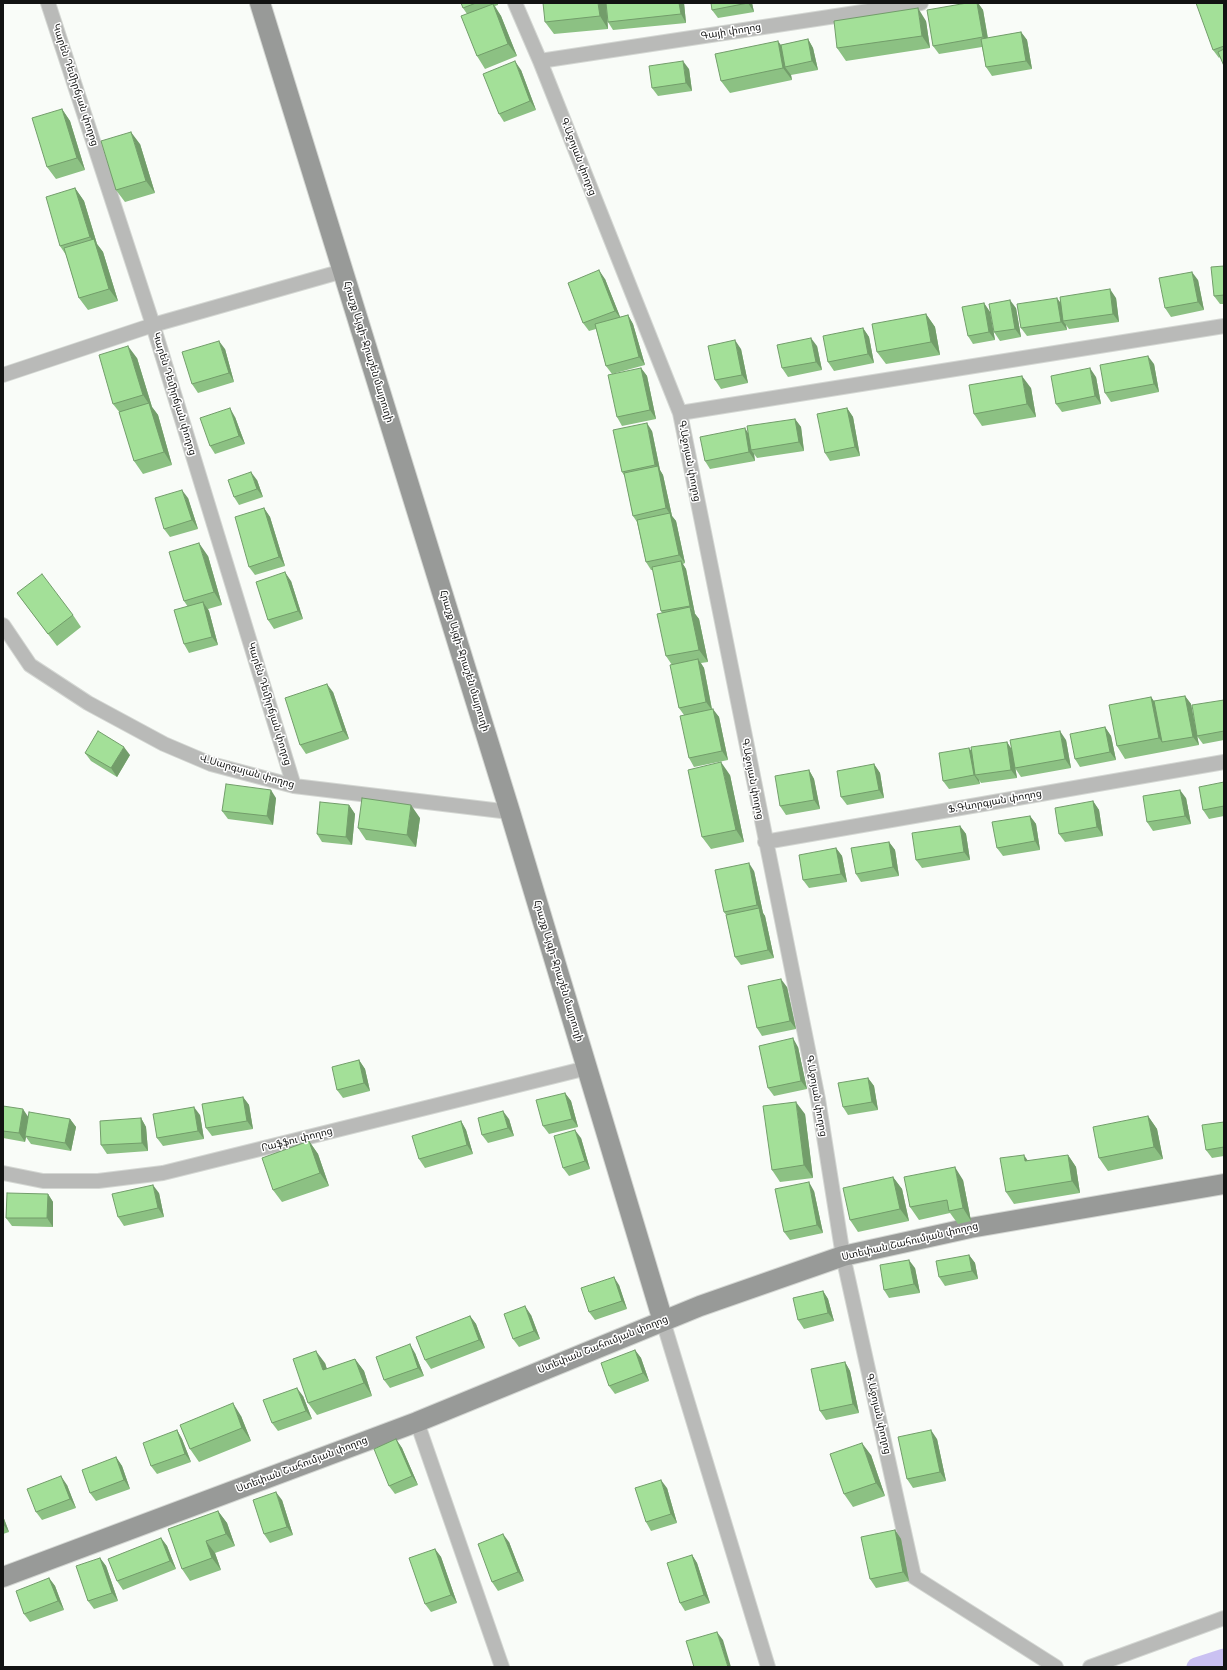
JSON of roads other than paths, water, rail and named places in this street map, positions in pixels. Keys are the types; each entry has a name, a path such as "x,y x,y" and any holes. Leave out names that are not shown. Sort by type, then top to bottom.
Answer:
{"street":[{"name":"Կարեն Դեմիրճյան փողոց","path":"48,3 154,325 294,786"},
{"name":"Հրաշք Այգի-Ջրաշեն մայրուղի","path":"260,3 510,812 663,1321"},
{"name":"Գ.Աջոյան փողոց","path":"515,3 540,61 680,413 818,1100 843,1256 914,1577 1056,1667"},
{"name":"Գայի փողոց","path":"540,61 921,3"},
{"path":"3,375 154,325 343,271"},
{"path":"680,413 1224,326"},
{"name":"Վ.Սարգսյան փողոց","path":"3,625 30,665 88,703 164,744 211,764 294,786 510,812"},
{"name":"Ֆ.Գևորգյան փողոց","path":"765,842 1224,762"},
{"name":"Րաֆֆու փողոց","path":"3,1173 43,1180 98,1181 163,1173 587,1068"},
{"name":"Ստեփան Շահումյան փողոց","path":"3,1577 417,1422 700,1306 843,1256 970,1228 1224,1184"},
{"path":"663,1321 768,1667"},
{"path":"417,1422 502,1667"},
{"path":"1090,1667 1224,1618"}],"waterway":[{"path":"1196,1667 1224,1658"}]}
